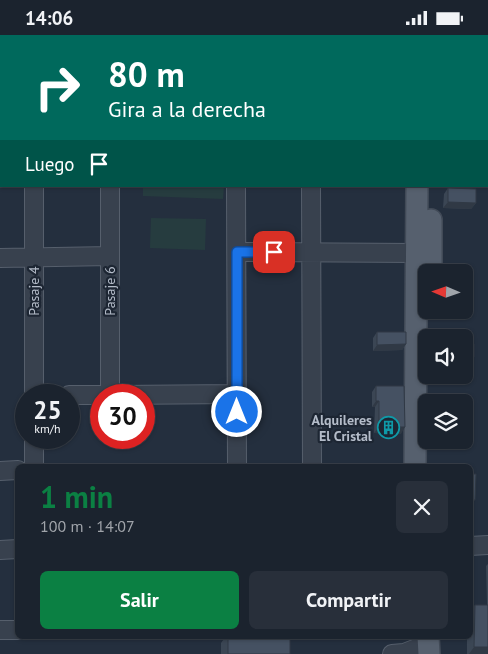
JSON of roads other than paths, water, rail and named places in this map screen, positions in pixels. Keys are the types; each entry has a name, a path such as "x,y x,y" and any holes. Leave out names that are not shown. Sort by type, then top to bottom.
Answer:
{"main road":[{"path":"416,464 417,187"},
{"path":"431,264 432,187"},
{"path":"430,449 430,464"}],"street":[{"name":"Pasaje 4","path":"34,187 34,384"},
{"name":"Pasaje 6","path":"110,187 110,384"},
{"path":"236,187 237,464"},
{"path":"311,187 312,464"},
{"path":"237,252 416,253"},
{"path":"0,258 110,256"},
{"path":"155,395 237,395"},
{"path":"34,449 34,464"},
{"path":"0,471 15,470"},
{"path":"473,546 488,545"},
{"path":"0,550 15,549"},
{"path":"0,630 15,630"}],"place":[{"name":"Alquileres El Cristal","path":"388,428"}]}
